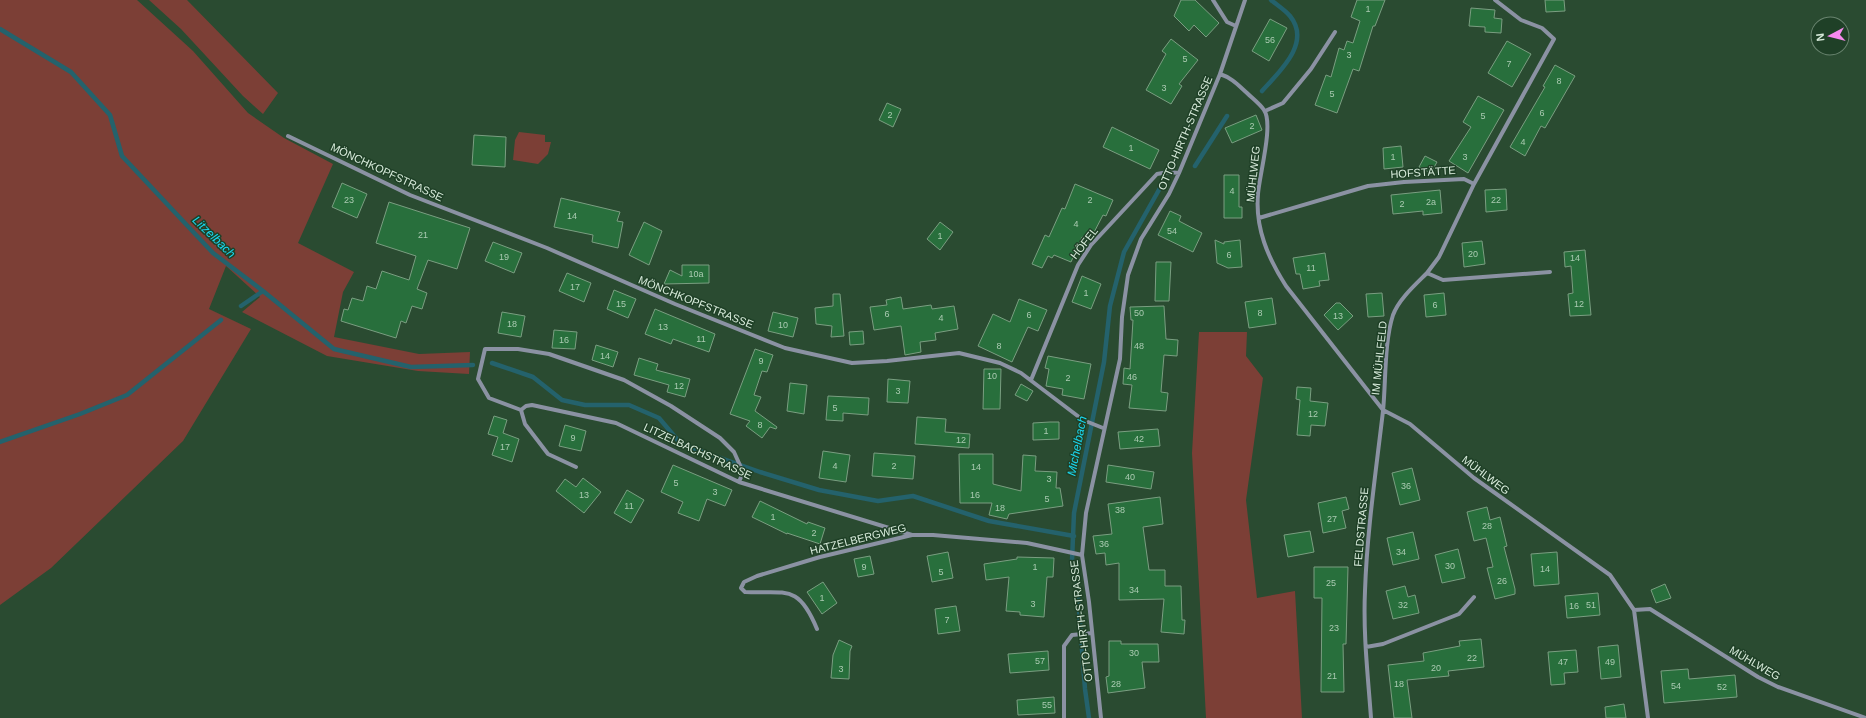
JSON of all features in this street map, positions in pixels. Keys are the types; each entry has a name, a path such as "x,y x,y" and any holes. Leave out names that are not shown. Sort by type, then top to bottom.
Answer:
{"street":[{"path":"1213,0 1227,22 1236,26"},
{"name":"OTTO-HIRTH-STRASSE","path":"1101,718 1092,633 1079,554 1086,513 1120,358 1122,317 1128,275 1141,239 1169,194 1179,173 1220,74 1245,0"},
{"path":"1474,184 1554,39 1542,28 1521,20 1495,0"},
{"path":"1220,74 1230,77 1265,111 1283,103 1312,69 1335,32"},
{"name":"MÜHLWEG","path":"1265,111 1268,126 1258,194 1259,218 1263,242 1274,267 1282,279 1383,410 1410,424 1474,478 1610,575 1634,610 1650,609 1758,677 1778,687 1866,718"},
{"name":"MÖNCHKOPFSTRASSE","path":"288,136 410,195 547,248 675,304 785,348 852,363 887,362 959,353 1000,363 1031,380 1083,420 1104,428"},
{"name":"HÖFEL","path":"1031,380 1078,265 1091,245 1157,174 1168,172 1179,173"},
{"name":"HOFSTÄTTE","path":"1259,218 1368,186 1404,182 1464,179 1474,184"},
{"name":"IM MÜHLFELD","path":"1383,410 1390,330 1394,314 1403,299 1427,273 1439,257 1474,184"},
{"path":"1427,273 1443,280 1550,272"},
{"name":"LITZELBACHSTRASSE","path":"739,482 744,472 739,460 734,452 720,438 671,406 624,380 549,354 518,349 485,349 478,379 482,389 489,398 521,410 526,406 532,405 616,423 739,482 912,535"},
{"path":"521,410 525,424 548,454 576,467"},
{"name":"FELDSTRASSE","path":"1371,718 1366,647 1365,592 1369,530 1383,410"},
{"name":"HATZELBERGWEG","path":"817,629 806,606 792,595 785,592 745,592 741,588 744,582 757,576 820,557 912,535 933,535 1027,543 1079,554"},
{"path":"1366,647 1383,644 1459,614 1474,597"},
{"path":"1634,610 1648,718"},
{"path":"1064,718 1064,646 1072,635 1092,633"}],"shaded area":[{"path":"0,0 137,0 193,51 248,113 284,138 333,164 298,243 354,272 343,292 334,337 419,354 470,352 469,374 418,371 327,356 242,312 260,297 226,266 209,309 251,329 183,441 51,568 0,605"},
{"path":"149,0 187,0 278,93 263,114 243,96 181,29"},
{"path":"519,132 545,135 545,142 551,142 548,154 538,164 513,160 515,140"},
{"path":"1199,332 1247,332 1246,356 1263,378 1246,500 1257,598 1295,591 1302,718 1206,718 1192,453"}],"building":[{"path":"1181,0 1195,0 1219,23 1206,37 1194,25 1189,31 1174,16"},
{"path":"1357,0 1385,0 1375,26 1373,26 1359,71 1353,69 1337,113 1315,105 1326,75 1331,77 1339,48 1344,50 1347,41 1353,43 1360,21 1351,17"},
{"path":"1545,0 1564,0 1565,11 1546,12"},
{"path":"1471,8 1495,10 1494,18 1502,19 1501,33 1485,32 1485,27 1469,26"},
{"path":"1270,19 1287,28 1269,61 1252,51"},
{"path":"1171,39 1198,60 1179,84 1182,86 1171,104 1146,90 1166,54 1162,51"},
{"path":"1507,41 1531,54 1512,87 1488,73"},
{"path":"1555,65 1575,76 1545,128 1541,126 1525,156 1510,147 1545,87 1543,86"},
{"path":"1478,96 1504,110 1468,173 1449,161 1471,127 1463,122"},
{"path":"887,103 901,109 893,127 879,120"},
{"path":"1256,115 1262,130 1232,143 1225,128"},
{"path":"1112,127 1159,150 1150,169 1103,147"},
{"path":"474,135 506,137 505,167 472,165"},
{"path":"1401,146 1403,167 1384,169 1383,148"},
{"path":"1425,156 1437,162 1431,173 1419,167"},
{"path":"1224,175 1239,175 1239,207 1242,207 1242,218 1224,218"},
{"path":"342,183 367,194 357,218 332,207"},
{"path":"1075,184 1113,200 1106,216 1103,215 1090,240 1082,237 1071,262 1054,255 1052,258 1048,256 1042,268 1032,264 1045,235 1049,237 1062,208 1065,209"},
{"path":"1506,189 1507,210 1486,212 1485,190"},
{"path":"1440,190 1442,213 1423,215 1423,211 1393,214 1391,195"},
{"path":"561,198 620,212 617,221 623,222 618,248 592,242 593,235 554,227"},
{"path":"389,202 470,228 457,269 428,260 417,289 427,293 422,309 412,306 406,323 401,321 396,338 341,321 344,309 348,310 352,298 363,301 367,286 376,289 382,271 409,280 416,256 376,243"},
{"path":"1170,211 1181,216 1179,221 1202,233 1193,252 1158,235"},
{"path":"644,222 662,231 649,265 629,255"},
{"path":"940,222 953,232 940,250 927,239"},
{"path":"1215,240 1224,244 1224,242 1240,240 1242,267 1228,268 1217,263"},
{"path":"1482,241 1485,264 1464,267 1462,243"},
{"path":"493,242 522,253 514,273 485,261"},
{"path":"1585,250 1591,315 1570,316 1568,294 1573,293 1571,266 1565,267 1564,252"},
{"path":"1325,253 1329,280 1319,281 1320,286 1303,289 1300,274 1296,274 1293,258"},
{"path":"1156,262 1171,262 1169,301 1155,301"},
{"path":"682,265 709,265 709,283 664,284 670,270 682,276"},
{"path":"567,273 591,283 584,302 559,291"},
{"path":"1082,276 1101,284 1091,309 1072,302"},
{"path":"614,290 636,299 628,318 607,309"},
{"path":"1382,293 1384,316 1368,317 1366,294"},
{"path":"1444,293 1446,315 1426,317 1424,295"},
{"path":"833,294 840,294 844,336 831,337 832,326 816,324 815,308 833,306"},
{"path":"901,297 903,309 931,305 932,309 954,306 958,329 935,333 936,340 920,342 921,352 905,355 901,326 874,330 870,307 887,305 886,300"},
{"path":"1272,298 1276,324 1249,328 1245,302"},
{"path":"1019,299 1047,310 1038,331 1028,327 1012,362 978,346 993,314 1010,322"},
{"path":"1336,303 1340,303 1353,316 1338,330 1324,315"},
{"path":"1164,306 1166,339 1178,340 1177,356 1164,355 1161,392 1168,393 1166,411 1129,408 1132,385 1123,384 1124,368 1130,369 1133,320 1131,320 1130,307"},
{"path":"655,309 715,334 709,352 673,339 671,344 645,334"},
{"path":"502,312 525,316 521,337 498,333"},
{"path":"773,312 798,318 793,337 768,331"},
{"path":"554,330 577,332 575,349 552,348"},
{"path":"863,331 864,344 850,345 849,332"},
{"path":"596,345 618,352 613,367 592,360"},
{"path":"755,349 773,355 767,372 762,371 754,395 761,397 755,411 777,427 776,429 770,427 762,438 746,426 750,421 730,414"},
{"path":"1048,356 1091,364 1084,399 1062,395 1063,389 1046,386 1049,369 1045,368"},
{"path":"639,358 658,364 656,370 690,379 685,397 667,392 669,385 634,375"},
{"path":"984,369 1001,369 1000,409 983,409"},
{"path":"888,379 910,381 908,403 887,402"},
{"path":"790,383 807,385 804,414 787,411"},
{"path":"1021,384 1033,391 1027,401 1015,395"},
{"path":"1297,387 1311,388 1310,401 1328,403 1325,426 1311,425 1310,436 1297,435 1300,400 1296,399"},
{"path":"828,396 869,398 868,415 843,413 843,421 826,420"},
{"path":"494,416 507,420 503,433 519,439 512,462 492,455 498,437 488,434"},
{"path":"917,417 946,419 945,432 970,434 969,448 915,444"},
{"path":"1059,422 1059,439 1033,440 1033,423"},
{"path":"565,425 586,431 581,451 559,446"},
{"path":"1158,429 1160,446 1120,449 1118,432"},
{"path":"823,451 850,455 846,482 819,478"},
{"path":"874,453 915,456 913,479 872,476"},
{"path":"959,454 993,454 993,484 1021,491 1023,455 1036,456 1035,471 1057,472 1056,488 1060,488 1063,506 1009,514 1007,519 989,515 992,503 960,503"},
{"path":"673,465 732,490 725,506 707,499 699,521 678,513 683,502 661,492"},
{"path":"1108,465 1154,472 1151,489 1106,482"},
{"path":"1412,468 1420,500 1400,505 1392,473"},
{"path":"583,478 601,492 584,513 556,491 565,479 576,487"},
{"path":"627,490 644,500 631,523 614,513"},
{"path":"1160,497 1163,524 1143,527 1149,570 1165,570 1165,586 1181,586 1182,620 1185,620 1184,634 1161,632 1164,599 1119,600 1119,563 1106,565 1105,553 1096,554 1093,536 1112,534 1108,504"},
{"path":"1346,497 1349,509 1342,511 1346,528 1323,533 1318,503"},
{"path":"760,501 807,524 808,522 825,528 820,544 787,534 752,517"},
{"path":"1487,507 1490,520 1500,517 1507,546 1504,547 1515,589 1515,594 1495,599 1487,568 1493,567 1486,538 1474,541 1467,512"},
{"path":"1310,531 1314,552 1288,557 1284,535"},
{"path":"1413,532 1419,559 1393,565 1387,538"},
{"path":"1458,549 1465,578 1442,583 1435,555"},
{"path":"948,552 953,578 932,582 927,556"},
{"path":"1557,552 1559,584 1534,586 1531,554"},
{"path":"870,556 874,574 858,577 854,559"},
{"path":"1017,557 1054,558 1053,577 1047,577 1044,617 1020,615 1020,612 1006,611 1009,577 986,580 984,564 1017,559"},
{"path":"1314,567 1348,567 1346,644 1343,644 1344,692 1321,692 1322,598 1314,598"},
{"path":"823,582 837,603 822,614 807,592"},
{"path":"1665,584 1671,598 1656,603 1651,590"},
{"path":"1405,586 1408,597 1415,595 1419,613 1393,619 1386,591"},
{"path":"1598,593 1600,615 1567,618 1565,596"},
{"path":"956,606 960,631 938,634 935,609"},
{"path":"1481,639 1484,667 1448,671 1449,676 1407,680 1412,718 1394,718 1388,665 1424,661 1423,653 1460,646 1459,641"},
{"path":"839,640 852,646 850,651 849,679 831,678 833,655"},
{"path":"1109,641 1121,641 1121,644 1158,644 1159,662 1142,662 1145,688 1108,693 1106,677 1109,676"},
{"path":"1618,645 1621,677 1601,679 1598,647"},
{"path":"1576,650 1578,672 1564,673 1565,684 1551,685 1548,652"},
{"path":"1048,651 1049,670 1010,673 1008,654"},
{"path":"1688,669 1689,679 1735,675 1737,697 1664,703 1661,671"},
{"path":"1054,697 1055,713 1018,715 1017,700"},
{"path":"1624,704 1626,718 1606,718 1605,707"}],"waterway":[{"name":"Michelbach","path":"1262,91 1277,75 1291,56 1295,47 1297,36 1296,26 1290,16 1271,0"},
{"name":"Litzelbach","path":"0,29 71,72 110,115 122,156 213,253 263,291 334,349 411,367 473,365"},
{"name":"Michelbach","path":"1195,166 1227,116"},
{"name":"Michelbach","path":"1089,718 1085,689 1077,583 1072,561 1074,513 1104,362 1110,306 1124,252 1160,188"},
{"path":"241,306 263,291"},
{"path":"0,442 80,414 127,395 221,320"},
{"path":"492,363 533,377 562,400 585,405 629,405 659,418 681,444 760,472 819,490 878,501 913,496 989,521 1074,536"}]}
